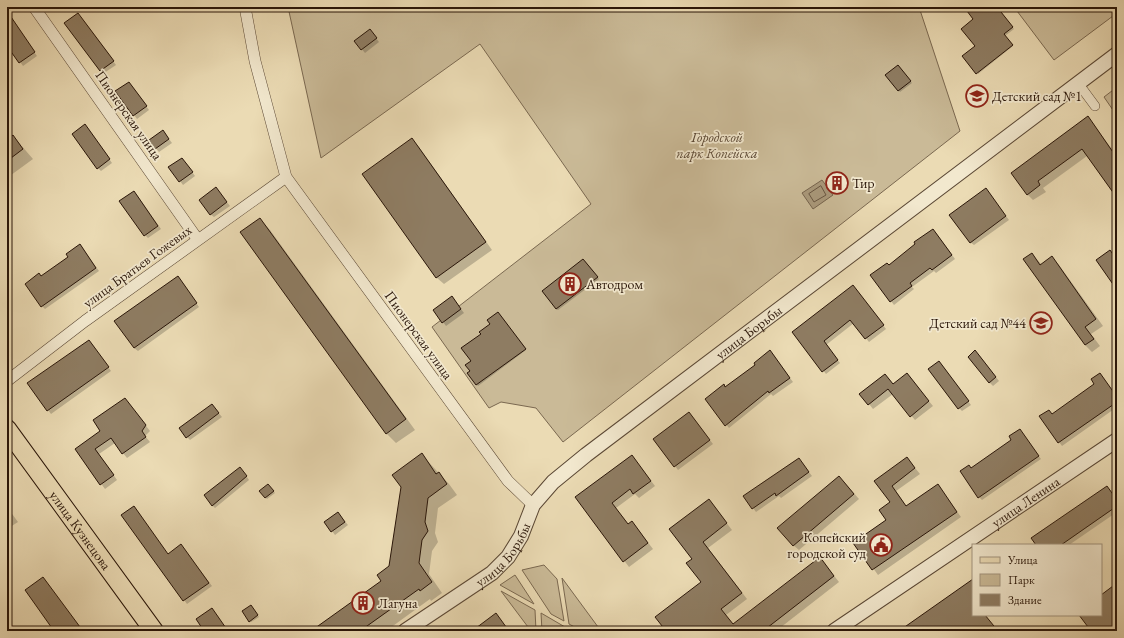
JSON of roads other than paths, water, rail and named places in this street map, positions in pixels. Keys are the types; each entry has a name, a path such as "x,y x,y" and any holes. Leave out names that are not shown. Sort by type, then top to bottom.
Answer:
{"main road":[{"name":"улица Кузнецова","path":"7,429 154,631"}],"street":[{"name":"Пионерская улица","path":"34,7 198,240"},
{"path":"245,7 255,62 286,177"},
{"name":"улица Борьбы","path":"405,631 492,573 511,552 521,536 533,505 553,482 586,455 1117,54"},
{"path":"1078,83 1096,106"},
{"name":"Пионерская улица","path":"286,177 508,481 533,505"},
{"name":"улица Братьев Гожевых","path":"7,380 286,177"},
{"name":"улица Ленина","path":"834,631 1117,440"}],"water":[{"path":"822,180 833,195 813,209 802,193"}],"place":[{"name":"Детский сад №1","path":"977,96"},
{"name":"Тир","path":"837,183"},
{"name":"Автодром","path":"570,284"},
{"name":"Детский сад №44","path":"1041,323"},
{"name":"Копейский городской суд","path":"881,545"},
{"name":"Лагуна","path":"363,603"}],"park label":[{"name":"Городской парк Копейска","path":"717,146"}]}
